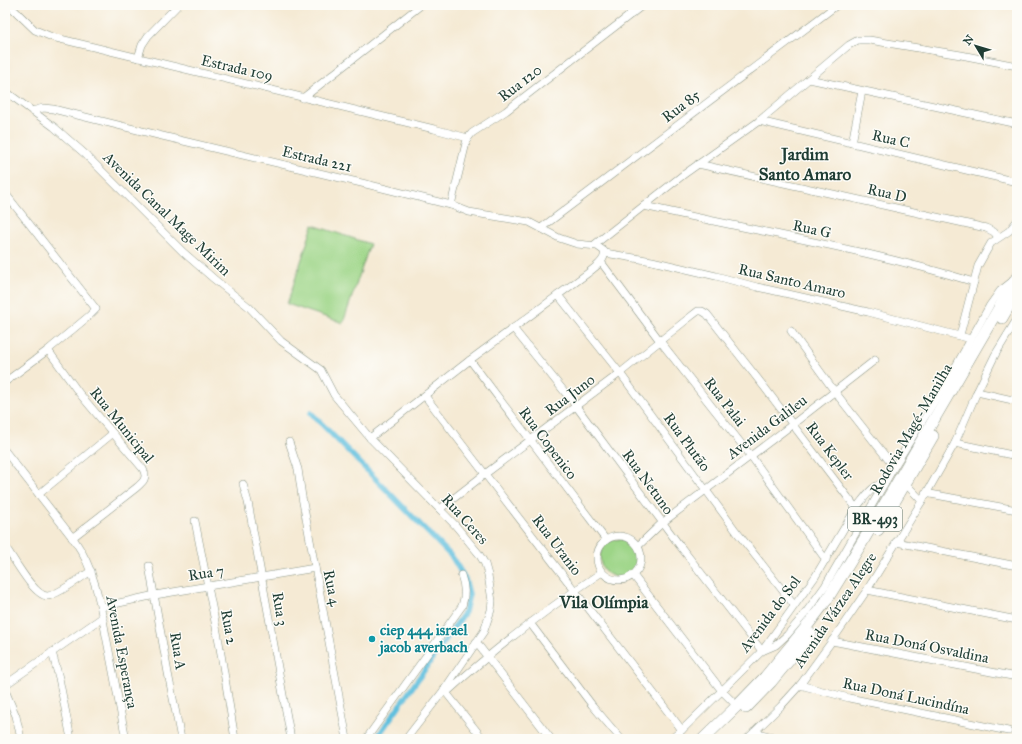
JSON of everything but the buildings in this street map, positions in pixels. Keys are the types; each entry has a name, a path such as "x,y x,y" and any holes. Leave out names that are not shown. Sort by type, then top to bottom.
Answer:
{"highway":[{"name":"Rodovia Magé-Manilha","path":"703,739 737,706 792,646 826,601 863,541 1016,278"},
{"name":"Rodovia Magé-Manilha","path":"714,739 743,712 798,651 853,573 1017,292"}],"street":[{"name":"Estrada 109","path":"9,5 30,26 42,34 468,138"},
{"path":"138,58 142,45 148,36 178,5"},
{"path":"303,98 421,5"},
{"path":"626,5 632,14"},
{"name":"Rua 120","path":"468,138 472,133 506,111 643,5"},
{"name":"Rua 85","path":"541,228 837,5"},
{"path":"370,438 470,360 601,262 605,253 599,247 594,245 698,164 758,121 853,42 863,39 1017,66"},
{"path":"809,79 1017,124"},
{"name":"Avenida Canal Mage Mirim","path":"5,91 54,127 85,154 183,252 249,307 281,341 319,368 324,375"},
{"path":"852,143 862,91"},
{"name":"Estrada 221","path":"32,111 43,108 53,109 451,205 469,212 524,220 563,240 577,244 594,245"},
{"name":"Rua C","path":"758,121 1017,182"},
{"path":"451,205 468,138"},
{"name":"Rua D","path":"698,164 986,228 994,232 998,237"},
{"path":"5,193 96,309 48,350 5,382"},
{"name":"Rua G","path":"644,206 878,256 931,269 974,282"},
{"path":"960,335 982,257 991,243 1009,231 1017,221"},
{"name":"Rua Santo Amaro","path":"605,253 652,261 716,276 960,335 971,339"},
{"name":"Rua Palai","path":"601,262 660,341 751,456 826,560"},
{"path":"762,651 776,645 781,641 815,600 843,556 894,467 952,373 996,295 1016,278"},
{"name":"Rua Plutão","path":"558,295 620,373 706,490 794,605"},
{"name":"Rua Juno","path":"440,509 620,373 698,311 704,312 713,322"},
{"name":"Avenida Várzea Alegre","path":"747,739 800,685 867,590 922,501 925,493 955,443 995,355 1017,319"},
{"name":"Rua Kepler","path":"713,322 793,424 856,508 874,487 878,484 885,483"},
{"name":"Rua Netuno","path":"513,328 576,406 662,523 762,651"},
{"path":"791,331 835,392 894,467"},
{"name":"Rua Municipal","path":"48,350 146,476 136,488 72,538"},
{"name":"Rua Copenico","path":"470,360 606,540"},
{"name":"Avenida Galileu","path":"638,546 662,523 875,360"},
{"name":"Rua Ceres","path":"324,375 334,395 370,438 473,545 485,564 488,575 492,601 491,610 484,631 445,691 409,738"},
{"path":"977,392 1017,401"},
{"name":"Rua Uranio","path":"425,396 682,730"},
{"path":"39,494 112,434"},
{"name":"Rua 4","path":"289,442 298,469 347,739"},
{"path":"955,443 1017,456"},
{"path":"5,451 72,538 81,551 91,571 60,591 48,596 44,595 34,588 5,546"},
{"path":"905,483 922,501"},
{"name":"Rua 3","path":"243,484 262,577 272,640 291,739"},
{"path":"925,493 1017,510"},
{"name":"Avenida do Sol","path":"671,739 762,651 826,560 856,508"},
{"name":"Rua 2","path":"195,521 235,739"},
{"path":"621,536 630,539 638,546 641,561 637,571 633,575 625,579 617,580 608,578 602,572 598,565 597,557 598,551 606,540 611,537 621,536"},
{"path":"896,542 1017,566"},
{"name":"Rua A","path":"149,566 181,739"},
{"name":"Rua 7","path":"101,607 155,595 315,568"},
{"name":"Avenida Esperança","path":"91,571 101,607 126,739"},
{"path":"483,739 445,691 530,623 602,572"},
{"path":"366,739 462,606 465,594 464,582 461,575"},
{"path":"633,575 722,691 737,706"},
{"path":"867,590 1017,620"},
{"path":"5,685 103,617"},
{"path":"530,623 588,699 621,739"},
{"name":"Rua Doná Osvaldina","path":"832,641 1017,677"},
{"path":"476,642 552,739"},
{"path":"52,652 72,739"},
{"name":"Rua Doná Lucindína","path":"800,685 849,698 1008,731"},
{"path":"5,690 16,716 21,739"},
{"path":"754,732 781,739"}],"green space":[{"path":"313,225 370,244 343,323 287,304"},
{"path":"615,539 623,539 630,542 635,547 638,558 635,569 630,574 623,577 615,577 608,574 603,569 600,562 600,554 603,547 608,542"}],"waterway":[{"path":"311,413 452,557 465,579 469,594 465,612 376,739"}],"place":[{"name":"ciep 444 israel jacob averbach","path":"372,639"}],"district":[{"name":"Jardim Santo Amaro","path":"805,164"},
{"name":"Vila Olímpia","path":"604,602"}]}
